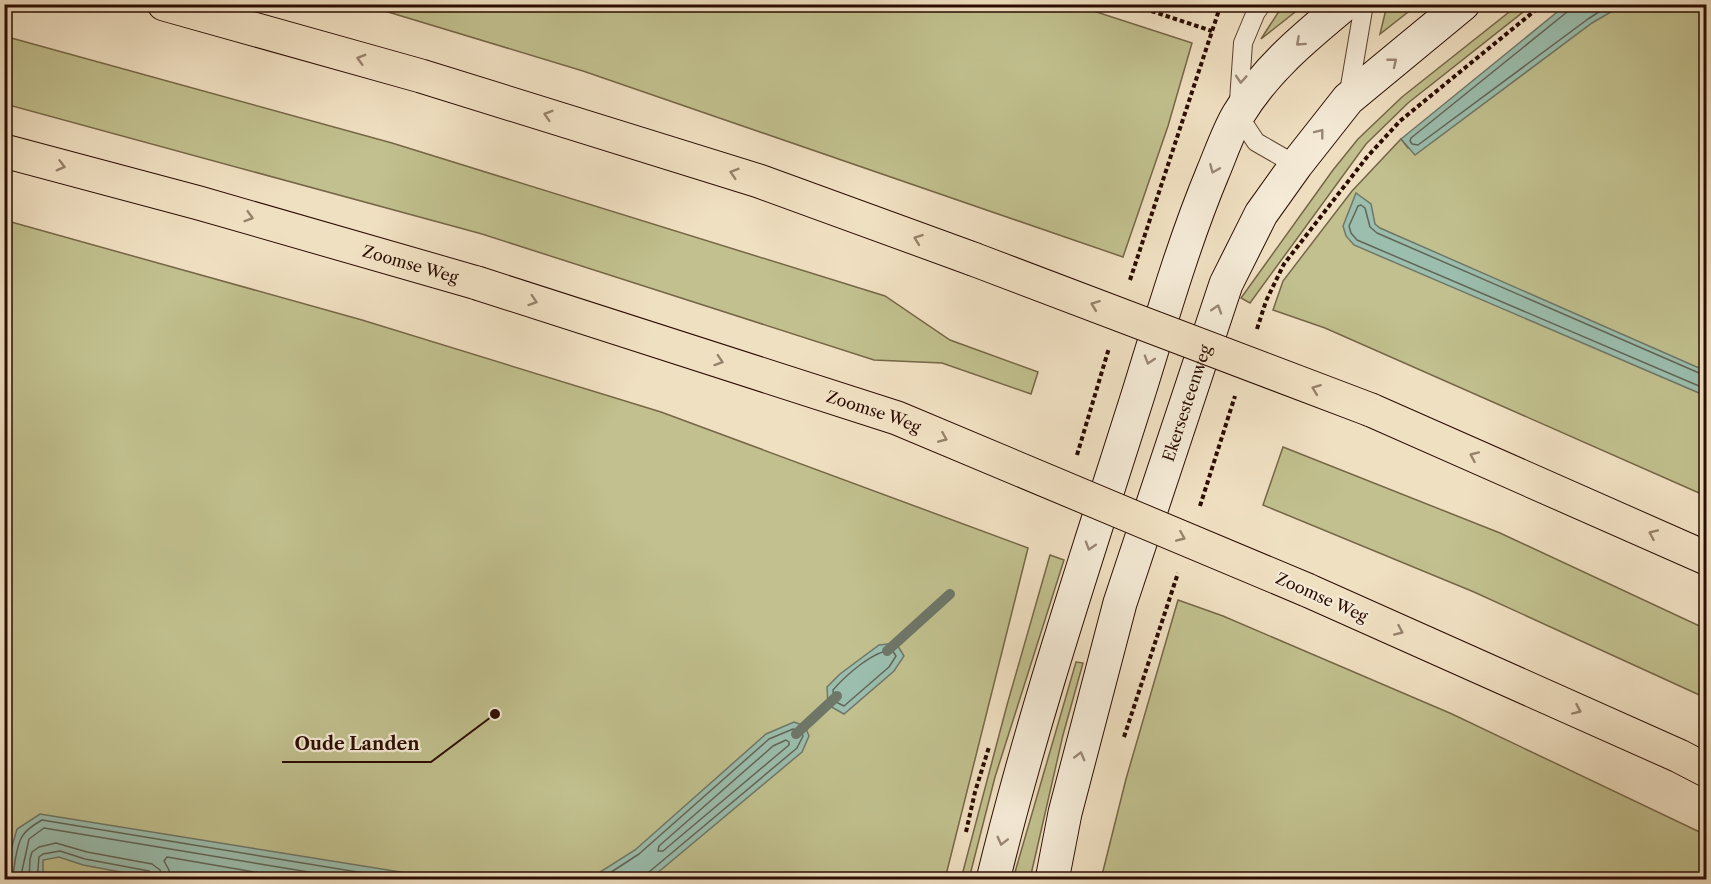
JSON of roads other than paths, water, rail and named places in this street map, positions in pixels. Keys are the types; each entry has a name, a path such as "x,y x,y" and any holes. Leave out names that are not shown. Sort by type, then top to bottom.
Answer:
{"highway":[{"path":"164,4 421,76 759,181 973,259 1371,410 1707,558"},
{"name":"Zoomse Weg","path":"4,151 199,203 477,283 897,418 1307,590 1707,770"}],"main road":[{"path":"993,879 1012,802 1056,656 1202,198 1238,116 1275,67 1345,4"},
{"name":"Ekersesteenweg","path":"1052,879 1065,813 1120,603 1226,284 1261,214 1348,99 1463,4"}],"lane":[{"path":"1262,4 1256,12 1243,43 1238,116 1256,142 1296,165"},
{"path":"1348,99 1364,4"}],"water":[{"path":"1567,4 1623,5 1592,23 1415,155 1401,139"},
{"path":"1356,193 1371,204 1375,224 1380,228 1706,371 1706,396 1354,245 1346,236 1343,226"},
{"path":"896,643 904,656 894,671 844,714 828,705 827,687 840,674 879,645"},
{"path":"794,722 805,726 809,736 802,752 650,879 163,880 83,865 59,857 43,860 43,879 7,879 17,829 40,814 444,879 594,876 635,850 766,734"}],"waterway":[{"path":"887,651 950,594"},
{"path":"796,734 837,696"}],"place":[{"name":"Oude Landen","path":"495,714"}]}
